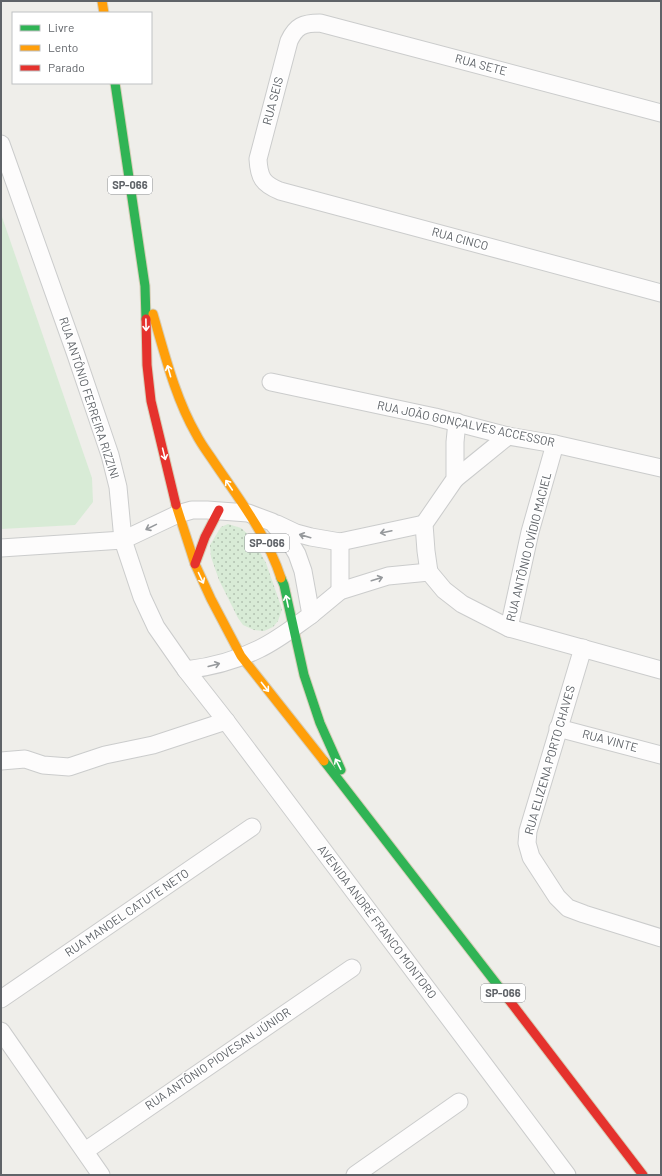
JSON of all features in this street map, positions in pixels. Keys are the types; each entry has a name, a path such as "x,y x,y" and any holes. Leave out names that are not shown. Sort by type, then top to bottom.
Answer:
{"main road":[{"path":"102,1 104,12"},
{"name":"SP-066","path":"115,84 145,286 147,365 151,401 178,514 195,564 211,599 241,656 363,811 643,1175"},
{"name":"SP-066","path":"145,286 172,381 182,407 196,435 262,534 275,558 284,586 304,675 320,723 335,758 363,811"},
{"path":"195,564 199,549 219,510"}],"street":[{"name":"RUA SETE","path":"300,26 320,22 661,113"},
{"name":"RUA SEIS","path":"262,180 258,169 258,159 288,41 300,26"},
{"name":"RUA ANTÔNIO FERREIRA RIZZINI","path":"1,144 110,455 118,487 123,540 142,597 156,627 186,670"},
{"name":"RUA CINCO","path":"262,180 270,187 280,191 661,293"},
{"name":"RUA JOÃO GONÇALVES ACCESSOR","path":"271,382 457,422 508,436 555,444 661,468"},
{"path":"455,479 455,442 457,422"},
{"path":"508,436 455,479 424,524 429,572 444,590 462,604 509,628 661,670"},
{"name":"RUA ANTÔNIO OVÍDIO MACIEL","path":"509,628 530,532 555,444"},
{"path":"1,548 123,540 178,514 192,510 219,510 248,513 296,533 340,542 424,524"},
{"path":"272,522 291,544 304,571 311,615"},
{"path":"340,542 340,591"},
{"path":"186,670 205,668 259,649 293,628 340,591 388,576 429,572"},
{"name":"RUA ELIZENA PORTO CHAVES","path":"583,648 528,831 527,843 531,857 557,897 568,908 661,938"},
{"name":"AVENIDA ANDRÉ FRANCO MONTORO","path":"186,670 226,721 567,1175"},
{"path":"1,761 25,759 43,765 69,767 105,755 153,745 226,721"},
{"name":"RUA VINTE","path":"558,728 661,755"},
{"name":"RUA MANOEL CATUTE NETO","path":"1,999 252,827"},
{"name":"RUA ANTÔNIO PIOVESAN JÚNIOR","path":"85,1151 352,968"},
{"path":"1,1031 102,1175"},
{"path":"355,1175 459,1102"}],"green space":[{"path":"1,214 92,478 93,502 75,525 1,529"},
{"path":"228,524 241,528 252,538 266,563 282,609 278,621 273,627 264,631 254,630 243,625 219,580 211,557 210,545 221,527"}],"traffic: fast":[{"path":"115,84 145,286 146,319"},
{"path":"281,578 284,585 304,675 320,723 341,770"},
{"path":"324,761 509,1000"}],"traffic: slow":[{"path":"102,1 104,12"},
{"path":"153,314 176,391 189,420 202,445 260,532 281,578"},
{"path":"176,505 195,564 211,599 241,656 324,761"}],"traffic: jam":[{"path":"146,319 147,365 151,401 176,505"},
{"path":"195,564 205,537 219,510"},
{"path":"509,1000 643,1175"}]}
